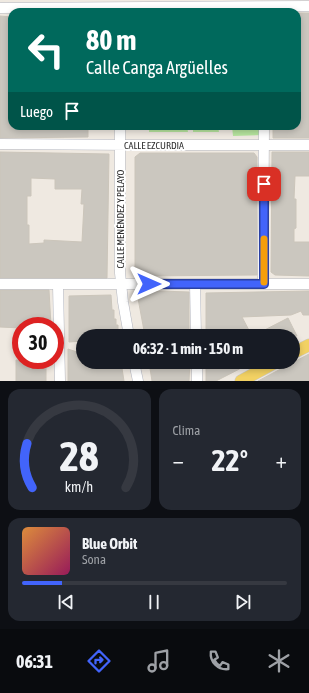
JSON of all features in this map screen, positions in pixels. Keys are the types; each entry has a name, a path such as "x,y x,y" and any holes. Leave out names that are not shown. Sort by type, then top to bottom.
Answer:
{"main road":[{"path":"300,350 309,345"},
{"path":"241,381 263,369"}],"street":[{"path":"0,8 309,6"},
{"name":"CALLE MENÉNDEZ Y PELAYO","path":"120,130 120,273 128,329"},
{"path":"264,130 264,284"},
{"name":"CALLE EZCURDIA","path":"0,144 309,145"},
{"path":"0,284 309,284"},
{"path":"195,284 196,329"},
{"path":"58,285 60,381"},
{"path":"135,369 138,381"},
{"path":"197,369 197,381"}],"green space":[{"path":"149,130 188,130 188,132 149,132"},
{"path":"193,130 219,130 219,132 193,132"},
{"path":"232,130 266,130 266,135 233,136"}],"building":[{"path":"301,13 309,13 309,138 273,138 273,130 301,130"},
{"path":"0,16 8,17 8,130 88,130 88,137 0,138"},
{"path":"0,152 109,154 107,278 0,278","holes":["31,178 55,179 55,189 82,189 81,204 84,204 82,242 44,240 44,243 29,244 29,225 27,225 27,196 31,196"]},
{"path":"272,152 309,152 309,176 295,176 294,199 296,199 296,228 294,229 294,242 309,242 309,276 275,275 271,272"},
{"path":"140,153 254,153 257,157 257,275 135,276 135,157"},
{"path":"0,290 49,290 50,317 12,317 12,328 0,327"},
{"path":"147,290 153,292 189,292 189,329 144,329 137,293"},
{"path":"309,291 309,315 303,315 301,311 291,315 242,317 248,329 206,329 206,293"},
{"path":"111,295 112,310 114,310 114,319 116,319 118,329 76,329 76,342 69,342 69,296"},
{"path":"288,318 294,329 267,329"},
{"path":"68,349 76,352 76,369 122,369 124,381 68,381"},
{"path":"309,354 309,381 258,381 281,369 300,369 300,359"},
{"path":"16,369 46,369 46,381 16,381"},
{"path":"150,369 190,369 189,381 152,381"},
{"path":"206,369 239,369 216,381 206,381"}],"slow traffic":[{"path":"264,239 264,282"}],"route":[{"path":"149,284 264,284 264,184"}]}
